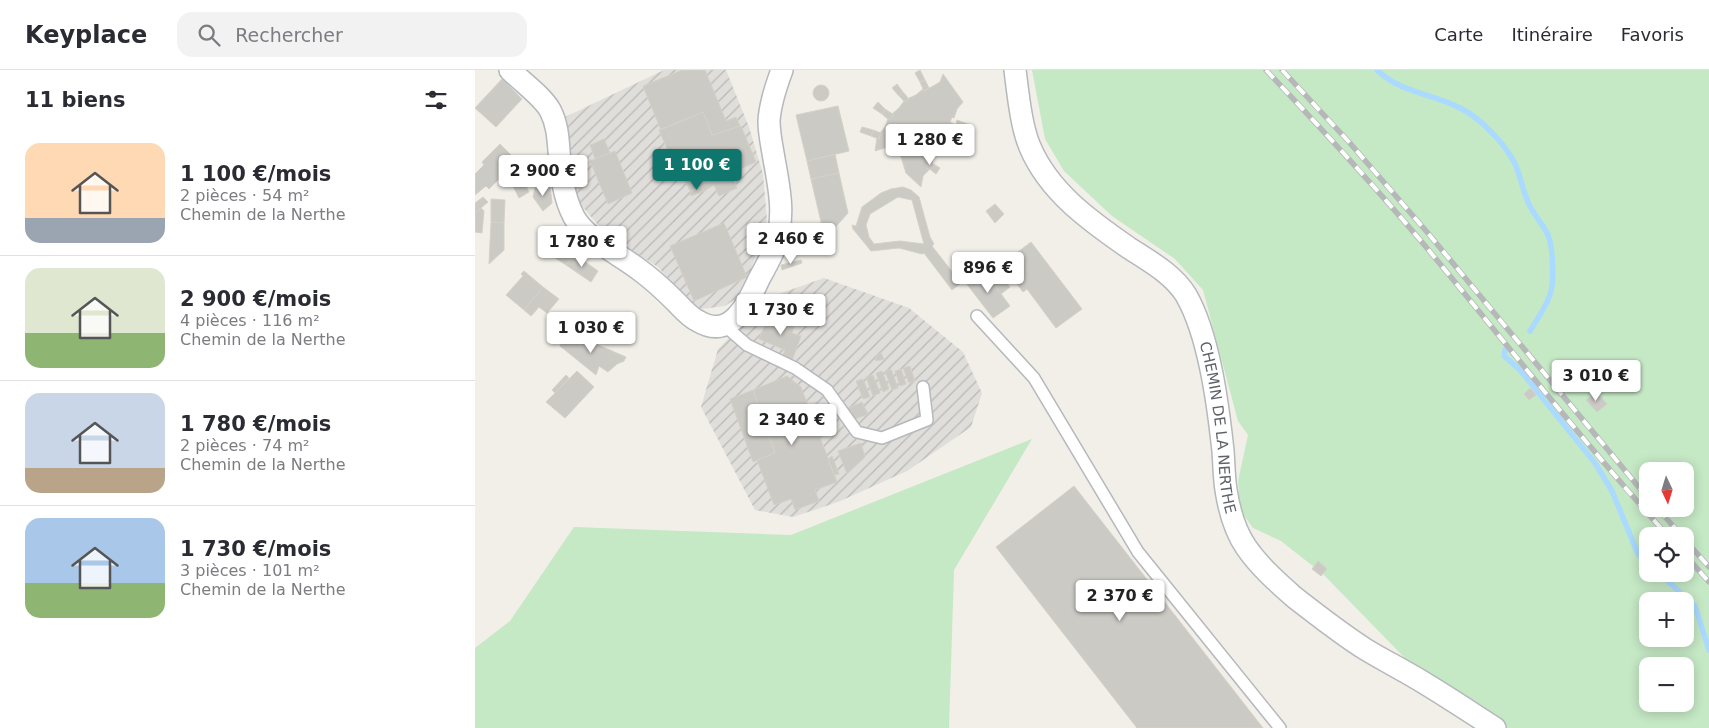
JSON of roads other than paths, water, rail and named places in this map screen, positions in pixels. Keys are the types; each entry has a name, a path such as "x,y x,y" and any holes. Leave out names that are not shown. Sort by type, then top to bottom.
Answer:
{"street":[{"path":"510,70 547,105 554,118 564,192 578,224 658,284 696,321 710,326 724,325 735,317 749,300 773,250 781,213 781,196 770,138 769,121 772,101 782,70"},
{"name":"CHEMIN DE LA NERTHE","path":"1015,70 1029,144 1038,164 1049,180 1069,203 1087,218 1161,269 1178,283 1186,296 1203,336 1218,412 1229,504 1236,527 1245,546 1258,563 1283,587 1332,626 1365,649 1421,681 1495,728"}],"lane":[{"path":"977,316 1034,378 1138,552 1280,728"},
{"path":"724,325 747,345 795,368 827,390 857,432 882,438 927,420 923,388"}],"waterway":[{"path":"1377,70 1407,89 1451,104 1469,113 1490,131 1513,160 1532,211 1548,235 1552,255 1553,278 1550,296 1530,331"},
{"path":"1508,347 1505,350 1504,356 1520,370 1595,463 1612,491 1639,555"},
{"path":"1669,582 1695,606 1709,650"}],"railway":[{"path":"1266,70 1345,154 1402,219 1574,427 1660,527"},
{"path":"1282,70 1349,142 1427,232 1639,487"},
{"path":"1666,518 1674,527"},
{"path":"1694,550 1709,567"},
{"path":"1694,565 1709,582"}]}
